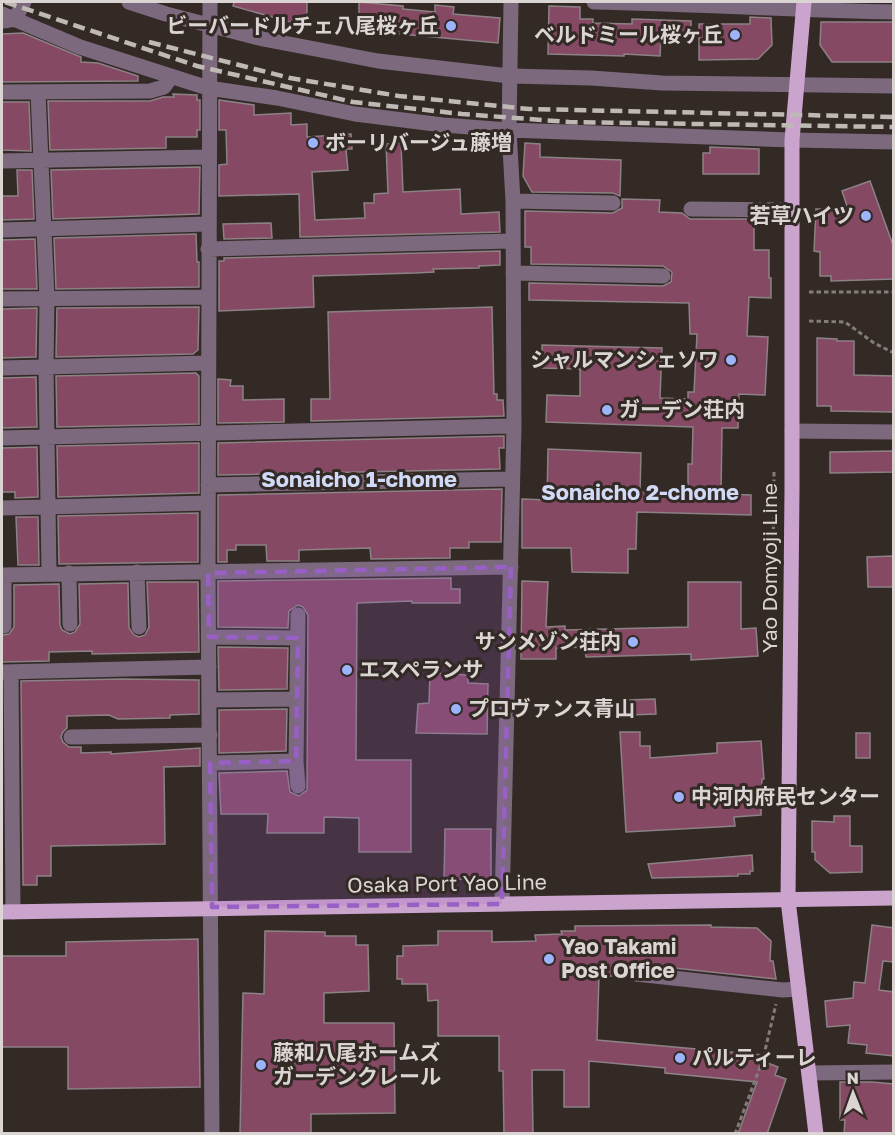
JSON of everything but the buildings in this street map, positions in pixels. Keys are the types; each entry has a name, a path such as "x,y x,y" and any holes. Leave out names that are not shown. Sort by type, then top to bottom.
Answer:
{"main road":[{"name":"Yao Domyoji Line","path":"803,6 792,140 788,900 816,1134"},
{"name":"Osaka Port Yao Line","path":"7,912 894,898"}],"street":[{"path":"24,2 6,18 80,46 208,88 355,114 443,125 509,130 894,142"},
{"path":"129,2 208,26 263,39 378,61 510,76 662,83 894,86"},
{"path":"210,2 208,26 208,573 212,1134"},
{"path":"502,904 514,426 513,201 509,130 511,2"},
{"path":"594,2 691,2 894,12"},
{"path":"2,92 150,91 164,87 171,77"},
{"path":"38,93 47,298 49,573"},
{"path":"2,161 208,157"},
{"path":"513,201 613,203"},
{"path":"691,209 792,210"},
{"path":"2,230 208,224"},
{"path":"208,249 513,241"},
{"path":"513,273 663,276"},
{"path":"2,299 208,297"},
{"path":"2,368 208,363"},
{"path":"2,438 514,426"},
{"path":"792,431 894,432"},
{"path":"208,485 512,479"},
{"path":"2,508 208,503"},
{"path":"4,626 3,575 511,567"},
{"path":"137,572 139,627"},
{"path":"69,573 70,624"},
{"path":"298,615 296,761 298,786"},
{"path":"209,637 298,638"},
{"path":"7,912 6,672 209,667"},
{"path":"209,700 297,699"},
{"path":"71,737 210,735"},
{"path":"210,763 296,761"},
{"path":"636,974 778,989 800,989"},
{"path":"810,1073 894,1072"}],"path":[{"path":"809,302 809,292 894,292"},
{"path":"809,312 809,321 844,322 874,343 894,353"},
{"path":"735,1134 763,1059 778,989"}],"highlighted area":[{"path":"511,567 502,904 212,907 210,763 296,761 298,638 209,637 208,573"}],"railway":[{"path":"5,2 197,66 353,102 462,114 569,122 894,127"},
{"path":"149,42 290,78 399,96 529,109 894,117"}],"place":[{"name":"ビーバードルチェ八尾桜ヶ丘","path":"451,26"},
{"name":"ベルドミール桜ヶ丘","path":"735,35"},
{"name":"ボーリバージュ藤増","path":"313,143"},
{"name":"若草ハイツ","path":"866,216"},
{"name":"シャルマンシェソワ","path":"731,360"},
{"name":"ガーデン荘内","path":"607,410"},
{"name":"サンメゾン荘内","path":"633,642"},
{"name":"エスペランサ","path":"347,670"},
{"name":"プロヴァンス青山","path":"456,709"},
{"name":"中河内府民センター","path":"679,797"},
{"name":"Yao Takami Post Office","path":"549,959"},
{"name":"パルティーレ","path":"680,1058"},
{"name":"藤和八尾ホームズ ガーデンクレール","path":"261,1065"}],"district":[{"name":"Sonaicho 1-chome","path":"359,479"},
{"name":"Sonaicho 2-chome","path":"640,492"}]}
